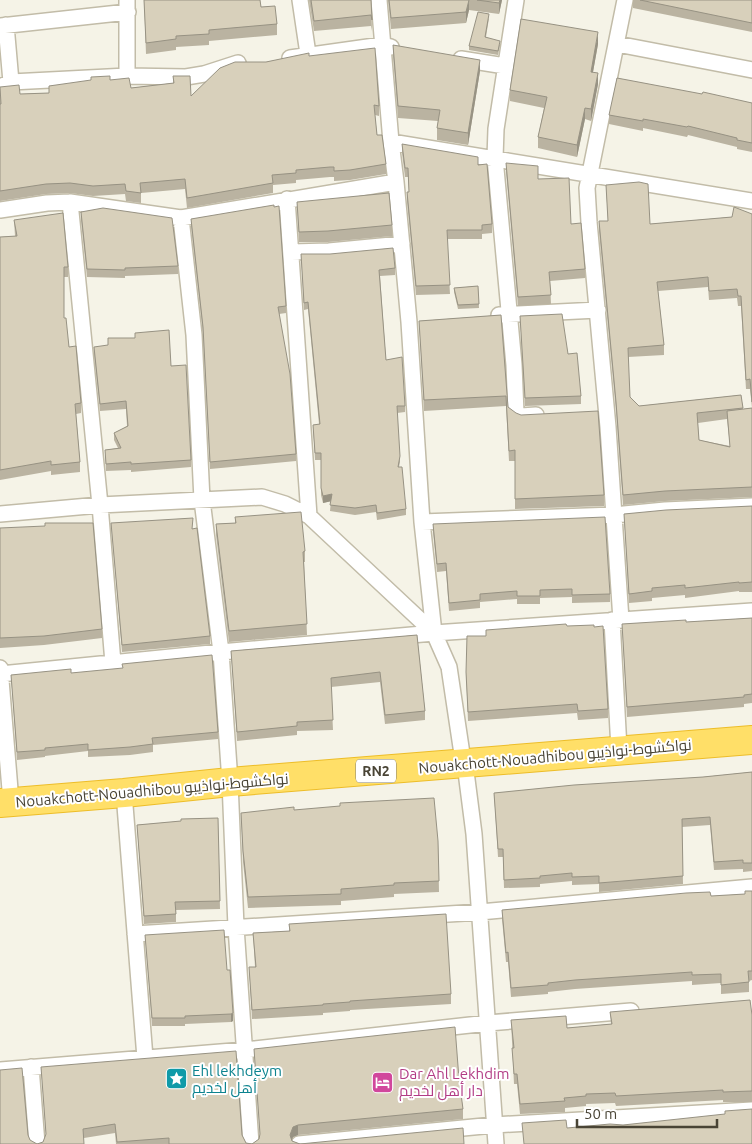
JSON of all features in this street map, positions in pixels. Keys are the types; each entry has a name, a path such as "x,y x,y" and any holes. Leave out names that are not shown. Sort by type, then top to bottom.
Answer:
{"highway":[{"name":"Nouakchott-Nouadhibou نواكشوط-نواذيبو","path":"5,803 619,749 752,740"}],"street":[{"path":"300,0 308,54"},
{"path":"379,0 402,244 414,322 422,522 434,633 449,667 474,834 496,1144"},
{"path":"516,0 496,129 495,158 514,364 516,413 521,416 550,415"},
{"path":"619,749 614,515 587,188 625,0"},
{"path":"127,76 127,6 3,25 6,84 127,76 186,77 204,74 233,63 253,63"},
{"path":"617,44 752,70"},
{"path":"272,61 308,54 382,46 401,49"},
{"path":"448,57 505,66"},
{"path":"391,142 752,201"},
{"path":"0,210 47,203 70,202 181,218 396,182"},
{"path":"287,199 309,516"},
{"path":"70,202 100,505 113,663"},
{"path":"181,218 194,335 202,500 221,652 230,782 236,927 252,1144"},
{"path":"291,252 329,251 402,244"},
{"path":"488,316 598,310"},
{"path":"588,413 607,412"},
{"path":"0,514 100,505 262,497 285,504 309,516 434,633"},
{"path":"422,522 614,515 665,510 752,506"},
{"path":"0,674 434,633 752,611"},
{"path":"0,668 5,803"},
{"path":"124,793 145,1058"},
{"path":"134,934 480,912 752,887"},
{"path":"0,1070 245,1050 488,1022 644,1010"},
{"path":"31,1067 37,1144"},
{"path":"299,1144 494,1125 752,1110"}],"building":[{"path":"144,0 260,0 261,7 275,6 277,24 209,30 209,34 176,36 176,39 146,43"},
{"path":"311,0 371,0 372,20 371,15 314,21"},
{"path":"389,0 469,0 466,12 391,18"},
{"path":"477,0 500,0 499,3"},
{"path":"640,0 752,0 752,23"},
{"path":"478,12 489,14 485,37 500,41 498,51 469,46"},
{"path":"521,19 598,32 591,72 598,73 591,109 585,108 577,145 538,137 547,97 510,90"},
{"path":"393,45 480,60 468,133 437,128 440,110 398,106"},
{"path":"375,48 379,106 374,105 377,135 382,135 386,164 350,170 334,171 334,167 330,167 296,170 296,173 272,175 273,183 187,198 185,179 140,183 141,193 126,191 125,184 93,186 70,183 46,184 0,191 0,87 19,85 20,94 49,93 49,86 91,80 91,77 110,76 110,80 129,78 131,88 174,83 173,76 190,76 191,96 220,68 235,62 266,62 309,53 309,56"},
{"path":"617,78 702,94 703,92 752,103 752,143 688,126 609,115"},
{"path":"402,144 478,157 478,165 487,164 492,224 482,225 482,230 447,230 450,285 416,286 407,192 409,192 408,168 405,168"},
{"path":"506,163 538,166 538,179 569,178 571,224 581,223 585,269 549,272 551,295 518,297"},
{"path":"639,182 648,184 650,224 732,217 734,207 752,214 752,402 750,379 746,380 741,296 738,296 737,289 709,291 708,277 657,282 664,345 628,348 630,397 639,406 741,395 743,408 697,413 699,440 730,447 727,411 752,408 752,487 623,495 599,221 608,221 606,185"},
{"path":"389,193 392,225 299,232 297,202"},
{"path":"274,205 274,207 279,206 286,306 278,307 290,374 296,454 210,462 203,327 191,219"},
{"path":"103,208 172,218 178,266 125,268 125,270 87,269 81,212"},
{"path":"63,213 68,267 64,267 64,318 66,318 69,347 76,346 81,403 75,404 80,462 51,465 51,461 0,470 0,237 17,236 14,220"},
{"path":"393,248 395,268 379,270 386,360 402,357 405,406 397,406 400,456 398,467 402,467 406,509 377,513 376,505 355,508 330,505 332,494 323,496 321,488 321,453 315,453 313,425 320,424 308,302 304,303 301,254 330,254"},
{"path":"478,286 479,304 458,305 454,288"},
{"path":"562,314 568,354 577,353 581,396 525,398 520,316"},
{"path":"501,315 508,407 521,415 598,411 604,495 515,499 515,450 509,451 506,396 424,400 419,321"},
{"path":"169,330 171,366 186,365 191,460 106,464 105,450 121,448 114,433 128,426 126,401 100,404 94,347 108,345 108,338 135,338 135,333"},
{"path":"752,506 752,582 685,588 685,585 652,588 652,591 629,594 624,514"},
{"path":"301,512 305,551 303,552 307,624 229,631 216,524 236,523 235,517"},
{"path":"605,517 610,594 572,595 572,589 540,590 540,596 517,596 517,591 480,594 480,600 449,603 446,563 437,564 433,524"},
{"path":"193,518 192,529 197,528 210,636 122,645 111,523"},
{"path":"45,523 93,523 102,629 44,636 0,638 0,528 45,526"},
{"path":"752,618 752,694 744,695 744,697 627,707 622,624"},
{"path":"566,624 567,626 603,626 608,709 578,711 577,704 468,712 467,636 486,636 486,630"},
{"path":"417,635 425,711 385,715 380,672 331,678 333,720 297,722 297,726 237,732 231,651"},
{"path":"212,655 218,732 152,738 153,744 130,747 88,750 88,744 17,752 11,675 71,669 71,673 123,668 122,664"},
{"path":"752,772 752,863 743,863 743,860 714,862 710,817 682,819 683,876 599,883 599,876 572,877 572,873 540,876 540,878 504,880 503,849 498,849 494,793"},
{"path":"434,798 439,881 394,883 394,885 341,889 341,894 248,897 241,813 294,807 294,810 340,806 340,803"},
{"path":"218,818 220,901 175,902 176,914 144,916 137,825 181,821 181,819"},
{"path":"745,891 752,891 752,971 748,971 749,982 721,985 721,974 692,975 692,972 575,980 548,983 548,985 511,988 502,910 686,893 710,892 711,896 745,894"},
{"path":"446,914 451,994 252,1010 249,967 256,967 253,933 290,931 289,924"},
{"path":"224,930 227,970 230,970 233,1013 185,1016 185,1018 152,1018 145,935"},
{"path":"750,1000 752,1015 752,1091 723,1092 723,1090 616,1096 615,1093 586,1094 586,1096 564,1098 565,1101 520,1104 517,1074 514,1074 511,1020 566,1016 567,1028 612,1024 610,1012"},
{"path":"455,1027 463,1109 298,1125 293,1127 290,1135 292,1141 300,1144 252,1144 259,1139 260,1134 254,1049"},
{"path":"236,1051 242,1135 246,1143 252,1144 169,1144 169,1138 117,1142 115,1124 83,1129 84,1144 37,1144 43,1142 46,1134 41,1067"},
{"path":"22,1068 28,1135 30,1140 37,1144 0,1144 0,1070"},
{"path":"752,1109 752,1144 524,1144 522,1123 566,1120 567,1128 610,1124 623,1125 725,1114 725,1111"},
{"path":"463,1128 464,1144 300,1144"}],"place":[{"name":"Ehl lekhdeym أهل لخديم","path":"176,1079"},
{"name":"Dar Ahl Lekhdim دار أهل لخديم","path":"383,1082"}]}
